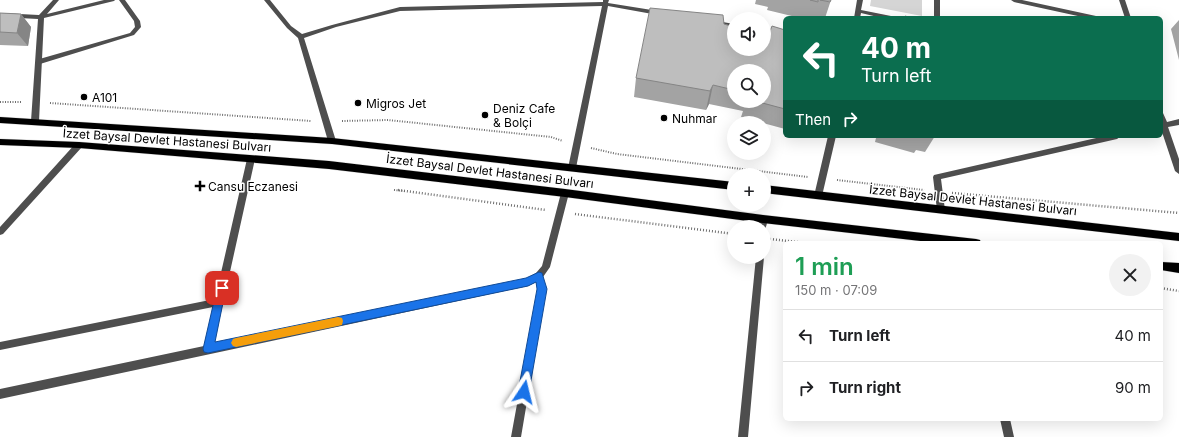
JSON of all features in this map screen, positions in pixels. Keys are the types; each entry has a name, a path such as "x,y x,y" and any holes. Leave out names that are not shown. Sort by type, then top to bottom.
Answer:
{"main road":[{"name":"İzzet Baysal Devlet Hastanesi Bulvarı","path":"0,120 35,121 332,141 727,185"},
{"name":"İzzet Baysal Devlet Hastanesi Bulvarı","path":"0,142 79,145 251,160 329,165 566,193 743,220"},
{"name":"İzzet Baysal Devlet Hastanesi Bulvarı","path":"771,190 1179,236"},
{"name":"İzzet Baysal Devlet Hastanesi Bulvarı","path":"771,224 950,241"},
{"path":"1163,266 1179,268"}],"street":[{"path":"35,121 41,17 56,0"},
{"path":"0,15 41,17 112,0"},
{"path":"38,62 132,34 138,27 137,21 122,0"},
{"path":"267,0 289,27 301,37 332,141"},
{"path":"857,16 860,0"},
{"path":"937,0 937,16"},
{"path":"1014,0 1026,1 1088,16"},
{"path":"1122,0 1127,16"},
{"path":"301,37 334,26 400,9 605,2 665,15"},
{"path":"572,168 605,2"},
{"path":"858,11 882,16"},
{"path":"711,22 727,25"},
{"path":"771,32 783,35"},
{"path":"1179,122 1163,125 1179,171"},
{"path":"818,196 832,138"},
{"path":"941,210 937,177 1108,138"},
{"path":"0,232 79,145"},
{"path":"208,349 251,160"},
{"path":"0,394 528,282 539,276 546,267 566,193"},
{"path":"743,437 759,264"},
{"path":"516,437 542,289 539,276"},
{"path":"0,346 218,302"},
{"path":"1005,421 1009,437"}],"path":[{"path":"388,189 727,233"},
{"path":"771,239 789,241"},
{"path":"1163,288 1179,291"}],"shaded area":[{"path":"871,0 922,0 922,16 870,6"}],"building":[{"path":"820,0 831,0 830,2"},
{"path":"650,8 723,15 724,24 727,25 727,56 771,56 772,26 783,29 783,108 771,105 771,64 727,64 727,88 713,85 710,91 636,78"},
{"path":"0,13 21,14 17,33 0,32"}],"slow traffic":[{"path":"236,343 338,321"}],"place":[{"name":"A101","path":"84,97"},
{"name":"Migros Jet","path":"358,103"},
{"name":"Deniz Cafe & Bolçi","path":"485,115"},
{"name":"Nuhmar","path":"664,118"},
{"name":"Cansu Eczanesi","path":"200,186"}],"route":[{"path":"222,288 208,349 528,282 539,276 542,289 524,392"}]}
